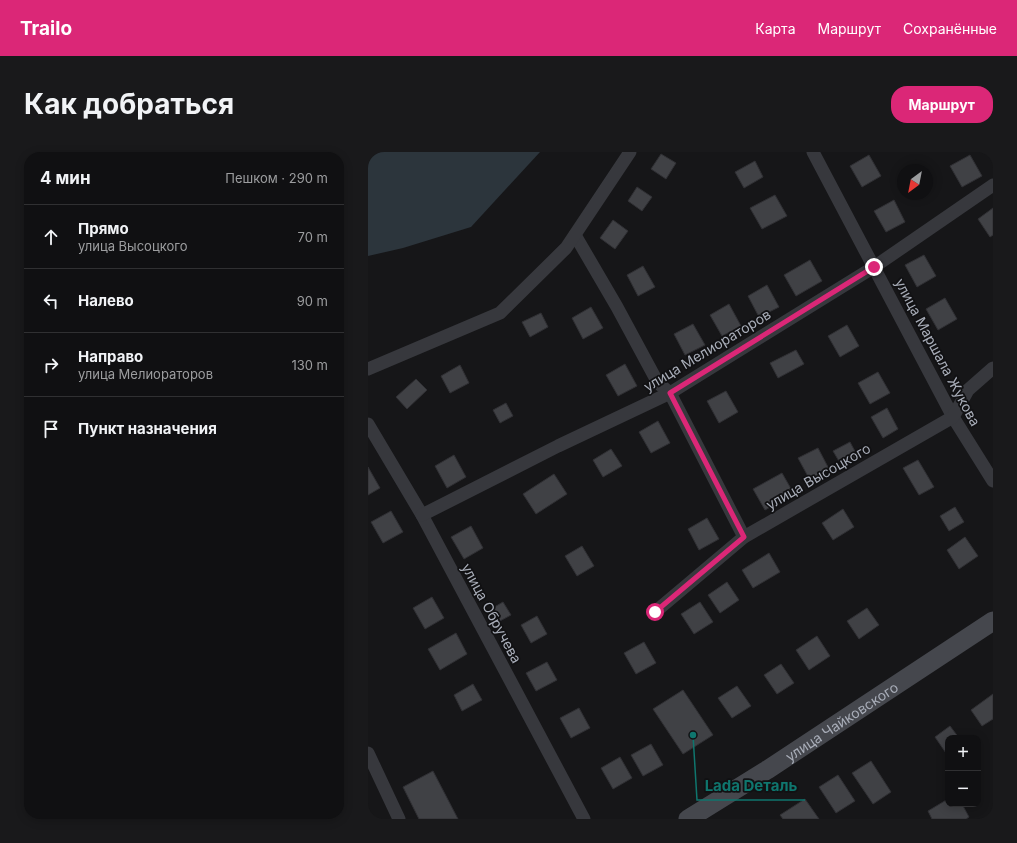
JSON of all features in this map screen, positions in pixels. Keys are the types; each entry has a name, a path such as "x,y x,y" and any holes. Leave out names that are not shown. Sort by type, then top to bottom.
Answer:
{"main road":[{"name":"улица Чайковского","path":"688,819 767,770 993,620"}],"street":[{"path":"368,369 500,313 566,248 630,152"},
{"name":"улица Маршала Жукова","path":"813,152 953,417 993,481"},
{"name":"улица Мелиораторов","path":"422,515 558,446 670,393 874,267 993,185"},
{"path":"575,235 617,307 658,383 670,393 744,537"},
{"path":"953,417 968,390 993,368"},
{"name":"улица Высоцкого","path":"655,612 744,537 953,417"},
{"name":"улица Обручева","path":"368,424 422,515 584,819"},
{"path":"368,753 399,819"}],"shaded area":[{"path":"368,152 540,152 471,227 403,248 368,256"}],"building":[{"path":"661,154 676,163 666,179 651,169"},
{"path":"869,155 881,176 862,187 850,166"},
{"path":"970,155 982,176 962,187 950,166"},
{"path":"755,161 763,177 744,188 735,172"},
{"path":"637,187 652,197 642,211 628,201"},
{"path":"775,195 787,216 762,229 750,208"},
{"path":"894,200 905,222 886,232 874,211"},
{"path":"993,208 993,235 990,237 978,219"},
{"path":"613,220 628,231 615,249 600,238"},
{"path":"924,255 936,276 917,287 905,265"},
{"path":"810,260 822,281 796,296 784,275"},
{"path":"643,266 655,287 638,296 627,275"},
{"path":"767,285 779,307 759,317 748,296"},
{"path":"945,298 957,319 938,330 926,309"},
{"path":"729,304 741,326 722,336 710,315"},
{"path":"591,307 603,328 583,339 572,318"},
{"path":"541,313 548,327 530,337 522,322"},
{"path":"693,324 705,345 685,355 674,334"},
{"path":"847,325 859,346 840,357 828,336"},
{"path":"796,350 804,364 778,378 770,363"},
{"path":"625,364 637,386 618,396 606,375"},
{"path":"460,365 469,383 450,393 441,376"},
{"path":"878,372 890,393 870,404 858,383"},
{"path":"416,379 427,390 407,409 396,397"},
{"path":"726,391 738,412 719,423 707,401"},
{"path":"506,403 513,416 500,423 493,410"},
{"path":"887,408 898,429 883,438 871,417"},
{"path":"658,421 670,443 651,453 639,432"},
{"path":"850,442 859,459 843,468 833,451"},
{"path":"818,448 829,469 810,480 798,458"},
{"path":"611,449 622,466 603,477 593,460"},
{"path":"454,455 466,477 447,488 435,466"},
{"path":"918,460 934,487 919,495 903,468"},
{"path":"368,467 380,488 368,495"},
{"path":"782,473 794,494 765,510 753,489"},
{"path":"554,474 567,494 536,514 523,494"},
{"path":"955,507 964,522 949,531 940,516"},
{"path":"843,509 854,527 833,540 822,523"},
{"path":"391,511 403,532 383,543 371,522"},
{"path":"707,518 719,539 699,550 688,529"},
{"path":"471,526 483,548 464,559 451,537"},
{"path":"965,537 978,556 959,569 947,550"},
{"path":"582,546 594,566 577,576 565,556"},
{"path":"769,553 780,572 753,588 742,570"},
{"path":"727,582 739,600 720,613 708,595"},
{"path":"432,597 444,618 425,629 413,608"},
{"path":"503,602 511,615 498,622 491,609"},
{"path":"700,602 713,622 694,634 681,614"},
{"path":"867,608 879,625 859,639 847,621"},
{"path":"537,616 547,634 531,643 521,625"},
{"path":"456,633 467,654 440,670 428,649"},
{"path":"817,636 830,656 809,670 796,650"},
{"path":"644,642 656,663 636,674 624,653"},
{"path":"547,662 557,680 536,691 526,673"},
{"path":"781,664 794,683 777,694 764,675"},
{"path":"473,684 482,700 462,711 454,695"},
{"path":"737,686 751,706 732,718 718,698"},
{"path":"683,690 713,735 683,754 653,709"},
{"path":"993,694 993,719 982,726 971,710"},
{"path":"579,708 590,728 571,738 560,718"},
{"path":"950,726 957,735 945,735 945,752 935,737"},
{"path":"651,744 663,765 643,776 631,755"},
{"path":"620,757 632,778 613,789 601,768"},
{"path":"871,761 891,792 873,804 852,773"},
{"path":"433,771 458,819 419,819 403,787"},
{"path":"838,775 855,801 836,813 819,787"},
{"path":"805,799 819,819 783,819 780,815"},
{"path":"945,801 945,807 964,807 969,817 966,819 932,819 928,811"}],"place":[{"name":"Lada Dеталь","path":"693,735"}],"route":[{"path":"655,612 744,537 670,393 874,267"}]}
